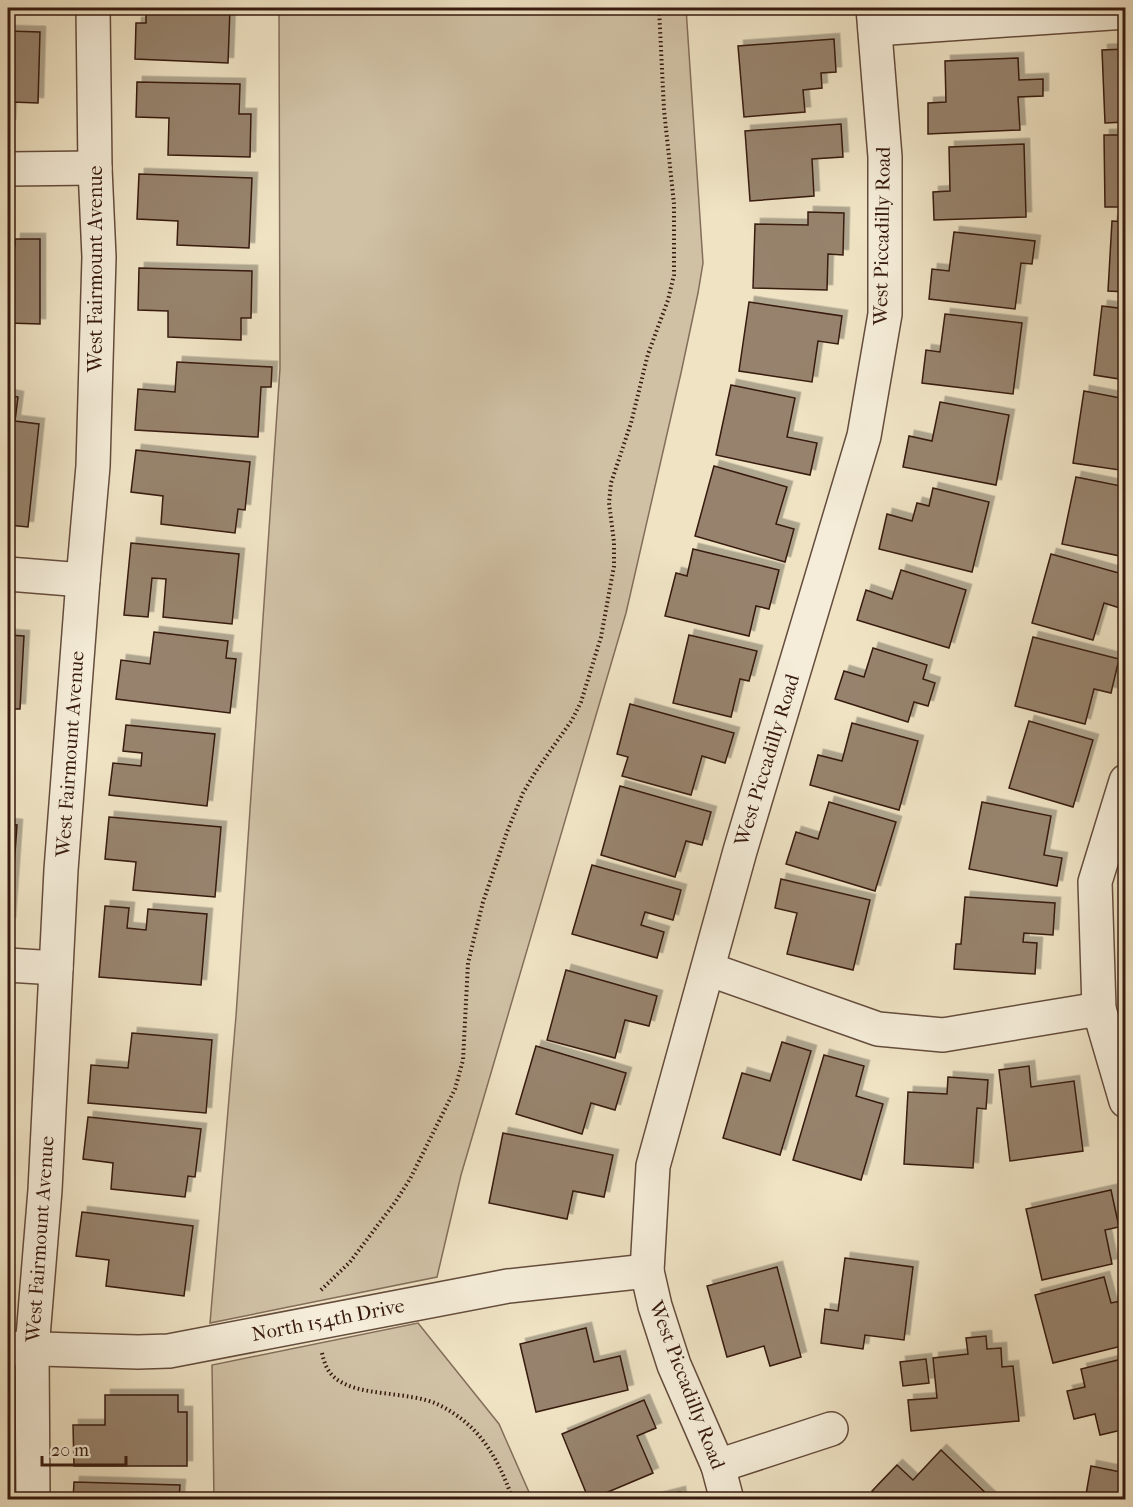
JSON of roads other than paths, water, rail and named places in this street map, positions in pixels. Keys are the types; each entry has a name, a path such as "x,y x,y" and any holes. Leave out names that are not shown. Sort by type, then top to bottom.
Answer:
{"street":[{"name":"West Fairmount Avenue","path":"33,1500 20,1348 45,1190 61,870 93,466 99,257 95,168 93,8"},
{"path":"874,18 1125,12"},
{"name":"West Piccadilly Road","path":"727,1500 718,1466 664,1337 647,1271 653,1166 740,851 864,436 885,314 885,157 874,18"},
{"path":"8,169 95,168"},
{"path":"8,574 83,580"},
{"path":"1125,781 1095,882 1099,1009 1125,1101"},
{"path":"8,965 56,968"},
{"path":"708,969 878,1029 943,1035 1099,1009"},
{"name":"North 154th Drive","path":"20,1348 169,1351 508,1286 647,1271"},
{"path":"718,1466 831,1429"}]}
